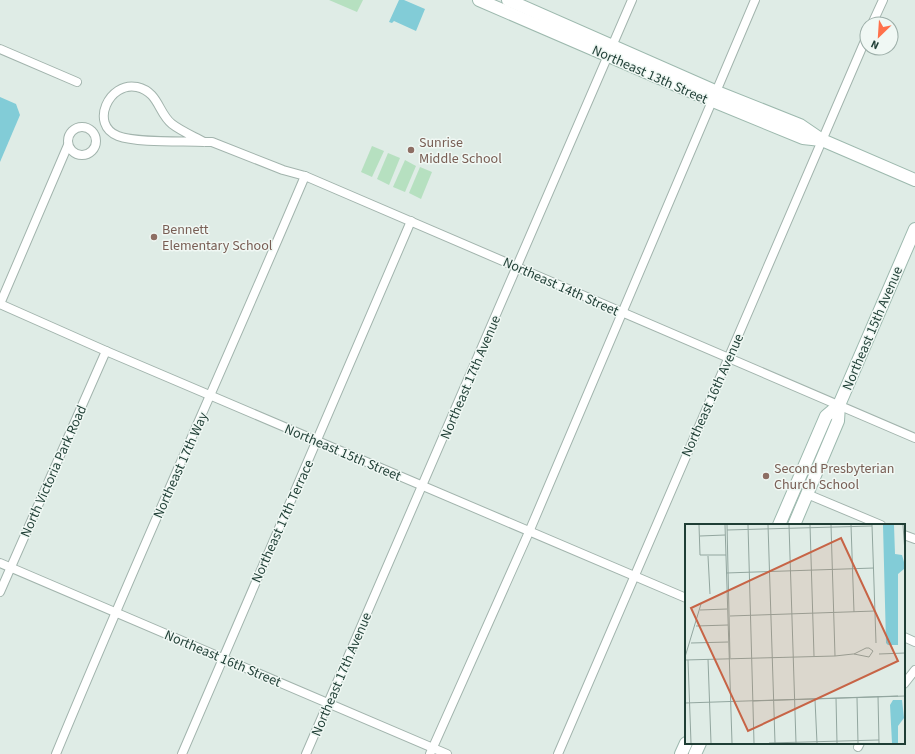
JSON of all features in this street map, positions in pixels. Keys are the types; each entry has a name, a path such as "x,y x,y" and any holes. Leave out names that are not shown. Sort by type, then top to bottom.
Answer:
{"street":[{"name":"Northeast 13th Street","path":"479,0 610,51 715,97 800,125 822,140 915,180"},
{"name":"Northeast 13th Street","path":"508,0 610,51"},
{"name":"Northeast 17th Avenue","path":"306,754 518,267 632,0"},
{"path":"432,751 529,532 755,0"},
{"path":"875,16 882,0"},
{"path":"0,49 77,82"},
{"name":"Northeast 16th Avenue","path":"558,754 859,54"},
{"name":"Northeast 14th Street","path":"204,142 171,124 164,115 159,103 150,94 137,87 128,87 114,92 104,108 104,119 108,128 117,136 131,139 204,142 212,142 283,170 305,176 915,438"},
{"path":"0,304 68,145"},
{"name":"Northeast 17th Way","path":"56,754 115,612 211,396 305,176"},
{"name":"Northeast 17th Terrace","path":"182,754 411,221"},
{"name":"Northeast 15th Avenue","path":"794,524 838,422 839,405 915,229"},
{"name":"Northeast 15th Street","path":"0,304 211,396 685,598"},
{"name":"North Victoria Park Road","path":"0,592 106,351"},
{"name":"Northeast 15th Avenue","path":"779,524 826,416 839,405"},
{"path":"807,494 879,524"},
{"path":"905,535 915,539"},
{"name":"Northeast 16th Street","path":"0,563 328,703 432,751 447,754"},
{"path":"905,637 915,642"},
{"path":"905,683 915,670"},
{"path":"681,754 686,744"},
{"path":"695,754 700,744"}],"green space":[{"path":"329,0 363,0 357,12"},
{"path":"372,146 384,151 372,177 361,172"},
{"path":"388,153 400,158 389,185 377,179"},
{"path":"405,160 416,166 405,192 393,187"},
{"path":"420,167 432,172 421,199 409,193"}],"water":[{"path":"399,0 404,0 425,9 416,31 394,21 392,23 389,22"},
{"path":"0,97 16,104 20,115 0,162"}],"place":[{"name":"Sunrise Middle School","path":"411,150"},
{"name":"Bennett Elementary School","path":"154,237"},
{"name":"Second Presbyterian Church School","path":"766,476"}]}
